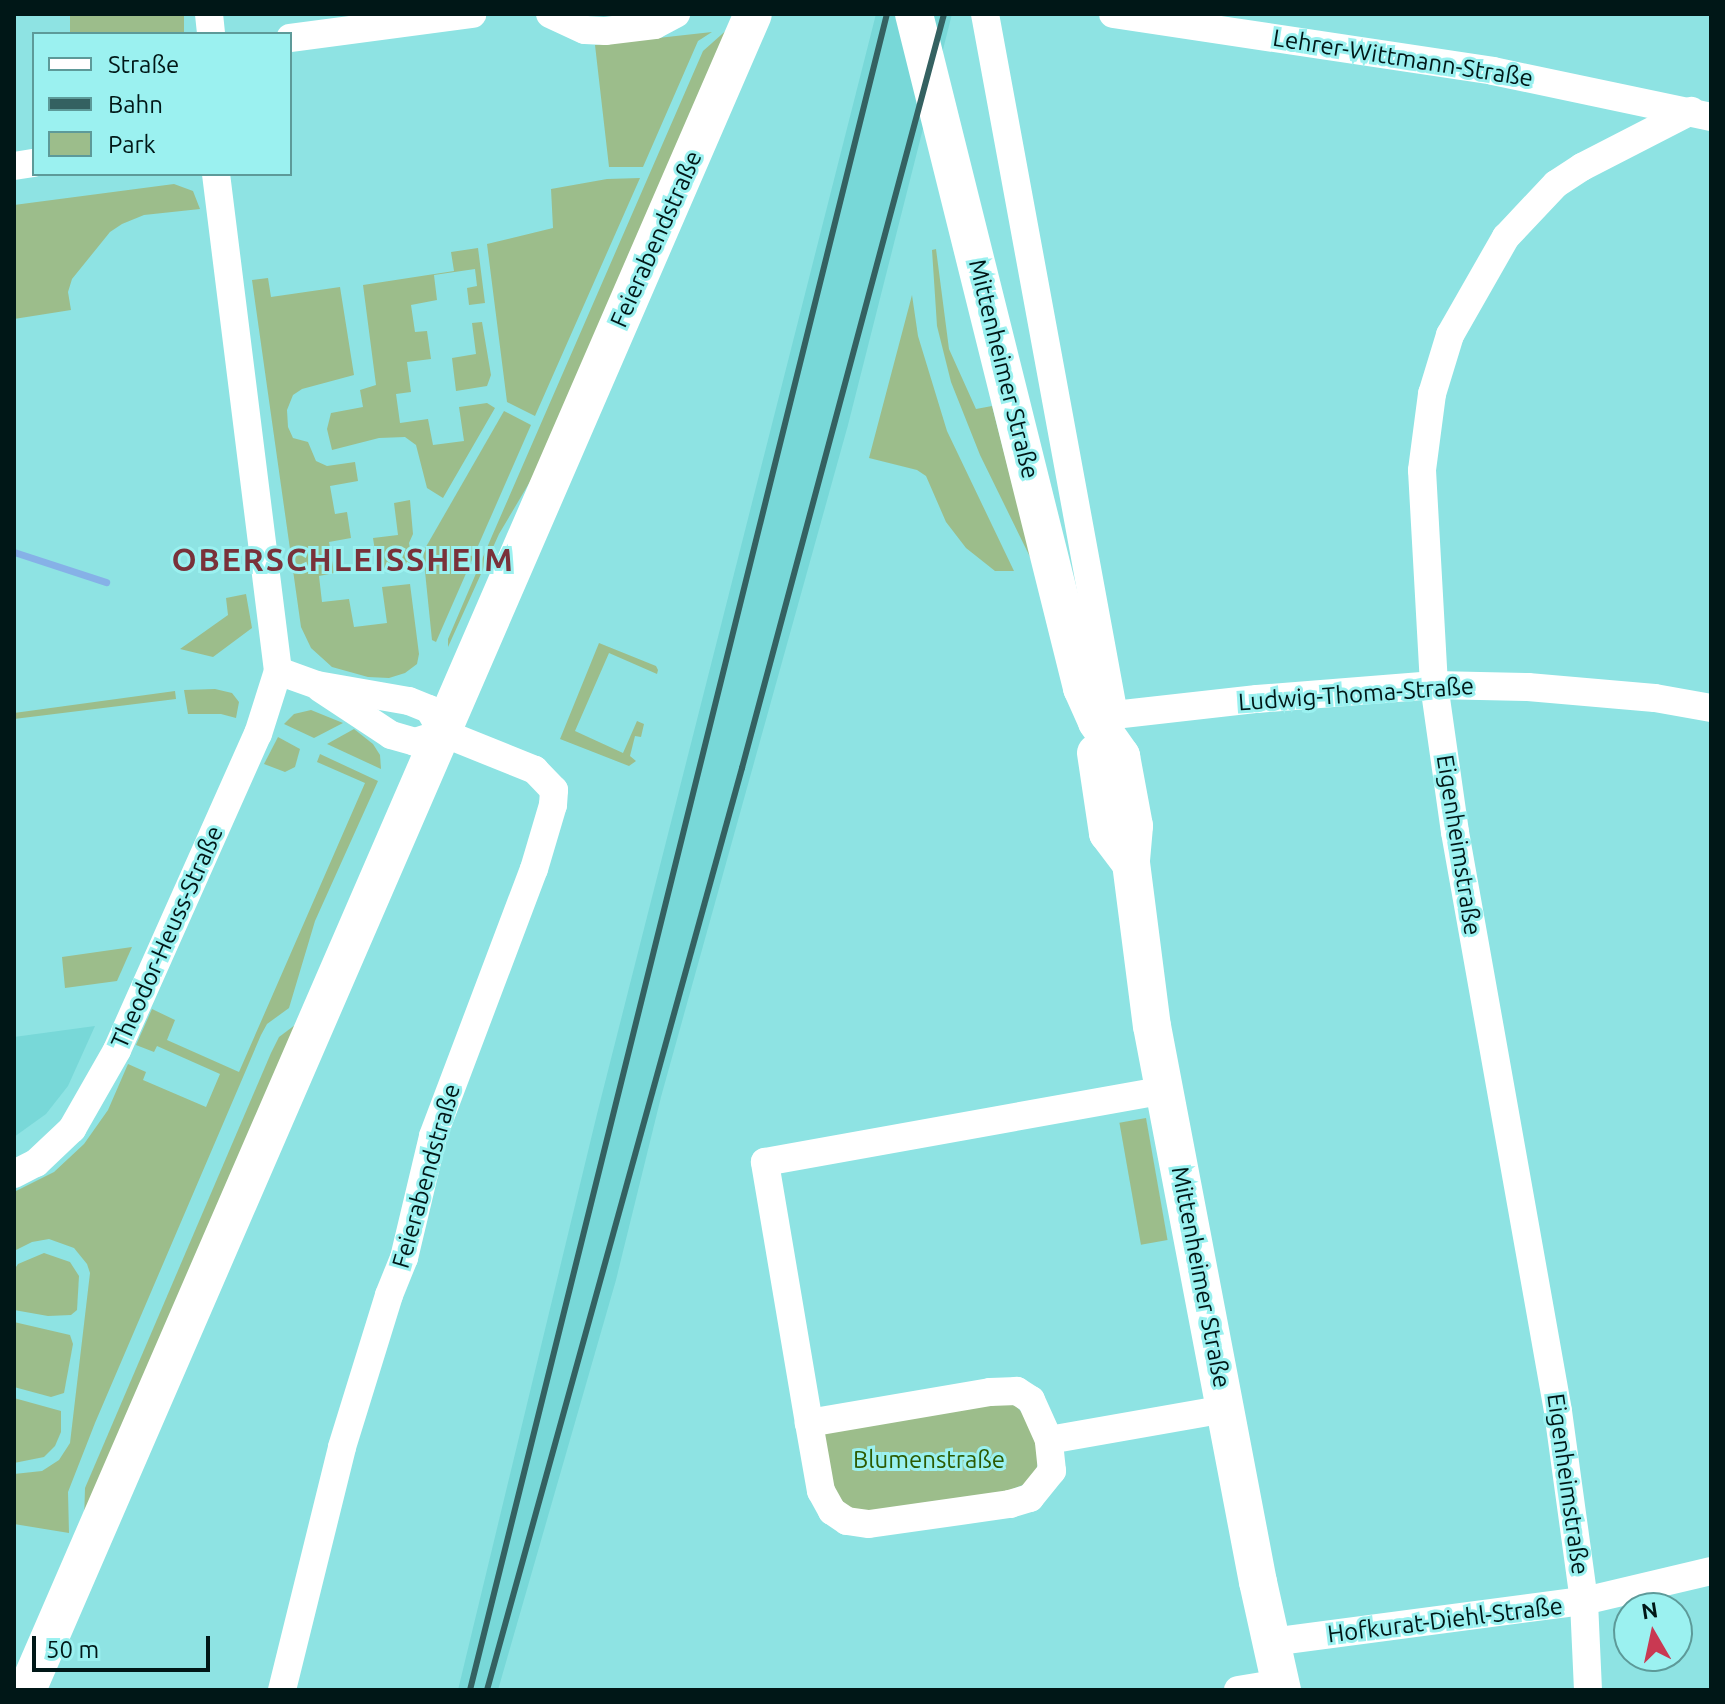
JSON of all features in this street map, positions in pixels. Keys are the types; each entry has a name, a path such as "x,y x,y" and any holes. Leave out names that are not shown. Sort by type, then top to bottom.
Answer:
{"main road":[{"name":"Feierabendstraße","path":"27,1690 306,1042 332,935 429,728 536,518 556,462 753,14"},
{"name":"Mittenheimer Straße","path":"914,14 1082,688 1105,718 1096,758 1108,833 1131,863 1152,1026 1281,1687"}],"street":[{"path":"292,38 472,14"},
{"path":"550,14 585,30 605,31 655,25 676,14"},
{"name":"Mittenheimer Straße","path":"985,14 1022,199 1105,718"},
{"name":"Lehrer-Wittmann-Straße","path":"1113,14 1493,71 1701,114"},
{"name":"Eigenheimstraße","path":"1588,1690 1584,1601 1558,1411 1455,832 1434,685 1422,470 1432,394 1450,335 1506,237 1556,184 1607,153 1701,114"},
{"name":"Theodor-Heuss-Straße","path":"14,1174 36,1163 72,1129 117,1050 258,734 278,671 216,176"},
{"path":"278,671 317,685 378,693 429,728"},
{"name":"Ludwig-Thoma-Straße","path":"1105,718 1434,685 1528,687 1655,698 1711,708"},
{"name":"Feierabendstraße","path":"282,1690 342,1447 389,1295 404,1258 433,1136 534,869 553,805 554,790 535,770 429,728"},
{"path":"809,1423 990,1392 1017,1391 1031,1400 1049,1440 1052,1471 1030,1498 1010,1504 869,1524 847,1521 832,1511 821,1491 757,1163 1166,1090"},
{"path":"1049,1440 1225,1409"},
{"name":"Hofkurat-Diehl-Straße","path":"1271,1642 1584,1601 1711,1571"},
{"path":"1238,1690 1281,1687"}],"shaded area":[{"path":"876,14 952,14 848,425 661,1097 616,1280 498,1690 458,1690 597,1114"},
{"path":"95,1026 68,1086 46,1114 14,1137 14,1037"}],"green space":[{"path":"70,14 184,14 184,32 70,32"},
{"path":"730,27 544,458 499,534 448,647 448,639 492,536 703,51"},
{"path":"712,32 698,41 643,167 609,167 595,45"},
{"path":"640,178 535,416 507,402 487,244 553,228 551,189 607,179"},
{"path":"174,184 193,191 200,209 144,215 122,224 110,232 72,279 68,292 71,310 14,319 14,205"},
{"path":"478,248 485,303 469,305 467,288 477,286 475,269 434,275 437,300 411,305 415,332 427,331 431,359 407,362 411,392 396,394 400,423 428,419 433,445 464,441 459,407 487,403 495,408 443,498 427,488 416,445 405,437 379,438 332,450 327,429 331,413 363,407 360,390 376,385 363,285 454,271 451,252"},
{"path":"936,249 949,349 976,409 992,406 1032,561 980,455 951,382 937,326 932,250"},
{"path":"268,278 271,297 340,287 354,375 302,389 293,395 287,410 288,427 293,438 308,442 316,461 327,466 355,462 358,481 330,486 335,514 347,512 351,538 329,542 334,573 319,576 322,602 349,599 354,627 387,623 382,587 410,584 419,654 417,664 405,673 389,678 368,677 332,667 311,648 301,627 252,280"},
{"path":"912,295 918,336 947,431 1014,571 995,571 966,548 946,522 926,476 917,470 869,458"},
{"path":"482,322 491,375 487,386 456,391 452,358 476,354 472,323"},
{"path":"504,411 531,425 436,642 432,640 423,552"},
{"path":"410,500 413,534 409,543 413,566 378,571 373,538 398,535 394,503"},
{"path":"246,594 252,628 213,657 180,649 228,615 226,598"},
{"path":"599,643 656,666 658,670 657,674 609,653 575,731 623,753 637,721 644,724 641,737 635,736 630,756 636,761 629,766 560,739"},
{"path":"215,689 232,693 239,702 236,718 221,714 188,714 184,690"},
{"path":"175,691 176,699 14,719 14,713"},
{"path":"311,710 343,723 314,738 284,724 294,714"},
{"path":"354,729 373,744 380,755 381,769 327,744"},
{"path":"278,737 300,749 295,767 285,772 264,764"},
{"path":"320,754 378,781 315,921 289,1008 267,1024 261,1035 95,1423 68,1492 69,1533 14,1524 14,1474 42,1471 59,1460 70,1443 90,1273 74,1248 49,1239 32,1242 14,1251 14,1192 54,1172 84,1144 108,1110 128,1064 146,1072 143,1080 206,1107 220,1074 157,1046 154,1052 136,1045 152,1009 175,1020 167,1040 239,1072 365,783 317,762"},
{"path":"132,947 117,981 65,988 62,957"},
{"path":"299,1022 84,1522 85,1488 271,1053 279,1037"},
{"path":"1146,1118 1168,1240 1141,1245 1119,1123"},
{"path":"44,1253 70,1262 79,1276 77,1310 71,1315 48,1316 14,1310 14,1270 18,1264"},
{"path":"14,1322 70,1335 73,1344 64,1393 51,1397 14,1387"},
{"path":"14,1398 61,1411 61,1432 55,1446 44,1457 14,1463"},
{"name":"Blumenstraße","path":"1002,1402 1016,1406 1032,1424 1039,1455 1036,1473 1025,1484 1003,1493 858,1516 836,1502 823,1432"}],"waterway":[{"path":"14,552 106,582"}],"railway":[{"path":"470,1690 887,14"},
{"path":"487,1690 742,768 944,14"}],"district":[{"name":"OBERSCHLEISSHEIM","path":"343,559"}]}
